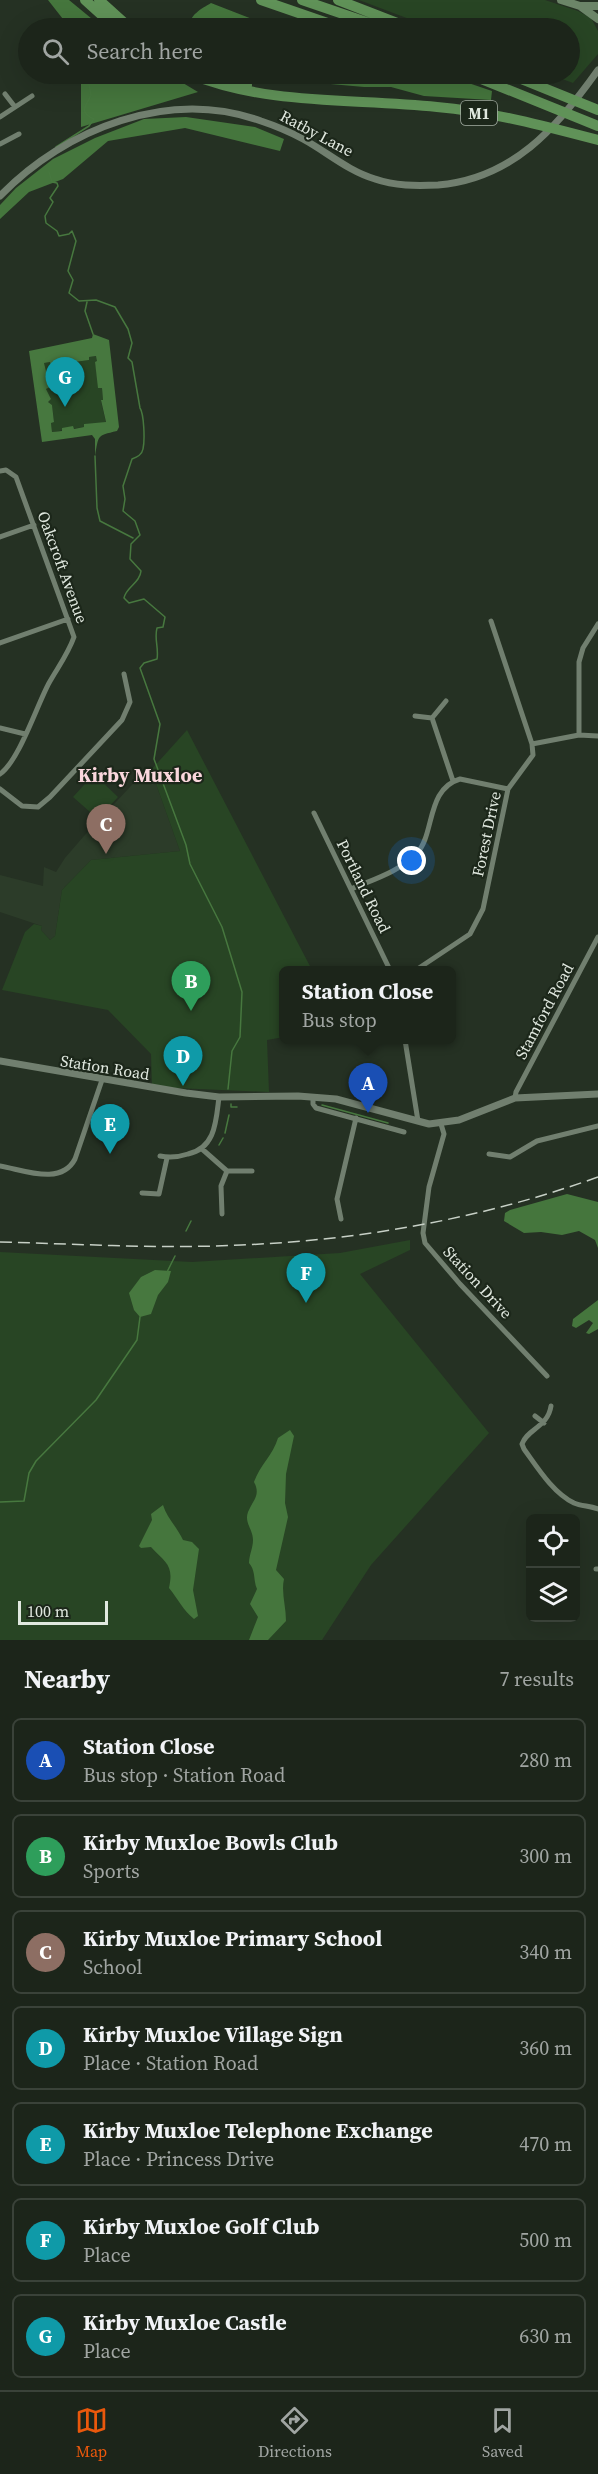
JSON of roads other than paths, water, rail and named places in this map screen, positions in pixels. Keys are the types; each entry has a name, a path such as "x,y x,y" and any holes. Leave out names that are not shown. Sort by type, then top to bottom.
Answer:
{"highway":[{"path":"85,0 105,18"},
{"path":"99,0 119,18"},
{"path":"261,0 313,18"},
{"path":"302,0 355,18"},
{"path":"338,0 384,18"},
{"name":"M1","path":"221,84 273,97 438,107 512,117 598,140"},
{"name":"M1","path":"247,84 297,98"},
{"name":"M1","path":"494,84 598,126"},
{"path":"534,84 598,110"}],"main road":[{"path":"561,0 580,6 598,6"},
{"path":"580,6 598,19"}],"street":[{"name":"Ratby Lane","path":"0,196 36,164 73,141 121,121 158,110 178,109 220,112 260,121 304,140 374,179 401,185 459,183 484,176 520,155 544,137 597,72"},
{"path":"5,94 15,107"},
{"path":"0,117 32,96"},
{"path":"0,144 19,134"},
{"name":"Oakcroft Avenue","path":"0,471 6,470 16,477 74,638 68,654 50,682 25,734 5,770 0,774"},
{"path":"0,537 34,525"},
{"path":"0,643 68,619"},
{"path":"491,621 532,744 579,735 598,736"},
{"path":"579,735 579,662 583,648 598,624"},
{"path":"0,789 22,806 38,807 50,797 122,720 130,702 124,674"},
{"path":"432,718 446,701"},
{"path":"415,716 432,718"},
{"path":"432,718 453,781"},
{"path":"0,728 25,734"},
{"name":"Forest Drive","path":"422,966 470,934 483,909 508,789 533,755 532,744"},
{"path":"351,889 399,868 419,851 438,796 453,781 460,779 508,789"},
{"name":"Portland Road","path":"314,813 388,966"},
{"name":"Stamford Road","path":"515,1098 516,1092 598,937"},
{"path":"406,1044 418,1121"},
{"name":"Station Road","path":"0,1061 102,1080 219,1097 313,1097 336,1100 418,1121 441,1124 459,1120 515,1098 598,1094"},
{"path":"0,1166 49,1175 64,1172 69,1168 75,1159 102,1080"},
{"path":"160,1156 167,1158 193,1154 202,1149 210,1140 215,1128 219,1097"},
{"path":"313,1097 313,1104 316,1108 404,1132"},
{"path":"341,1219 337,1199 356,1118"},
{"name":"Station Drive","path":"441,1124 444,1134 429,1187 423,1233 425,1243 460,1284 547,1376"},
{"path":"489,1154 510,1157 537,1141 598,1126"},
{"path":"202,1149 226,1171 252,1171"},
{"path":"142,1193 159,1194 167,1158"},
{"path":"222,1214 221,1186 226,1171"},
{"path":"551,1406 544,1423 524,1438 522,1444 524,1449 546,1478 566,1498 598,1509"},
{"path":"535,1416 544,1423"}],"waterway":[{"path":"56,147 89,126 94,119 85,111 91,95 89,84"},
{"path":"49,172 52,182 57,183 58,186 50,198 53,202 45,216 46,223 57,231 59,236 72,231 76,241 68,271 73,280 69,293 79,301 96,300 115,307 128,329 132,343 128,358 132,362 144,427 144,440 142,451 132,459 123,486 125,499 123,511 135,521 140,535 131,544 130,559 141,571 124,598 129,603 144,599 165,617 163,627 157,628 156,632 157,659 144,663 140,668 160,724 154,759 186,845 190,864 222,927 242,992 240,1037 232,1051 228,1089"},
{"path":"87,302 85,311 93,334"},
{"path":"95,456 97,508 100,521 133,538"},
{"path":"231,1104 231,1107 237,1107"},
{"path":"322,1105 388,1123"},
{"path":"225,1133 229,1115"},
{"path":"219,1145 223,1138"},
{"path":"186,1231 191,1221"},
{"path":"167,1272 175,1256"},
{"path":"0,1502 24,1501 29,1473 36,1461 96,1400 137,1340 140,1317"}],"railway":[{"path":"0,1242 181,1246 241,1245 332,1238 378,1232 467,1215 598,1177"}],"place":[{"name":"Kirby Muxloe Castle","path":"65,407"},
{"name":"Kirby Muxloe Primary School","path":"106,854"},
{"name":"Kirby Muxloe Bowls Club","path":"191,1011"},
{"name":"Kirby Muxloe Village Sign","path":"183,1086"},
{"name":"Station Close","path":"368,1113"},
{"name":"Kirby Muxloe Telephone Exchange","path":"110,1154"},
{"name":"Kirby Muxloe Golf Club","path":"306,1303"}],"district":[{"name":"Kirby Muxloe","path":"140,775"}]}
